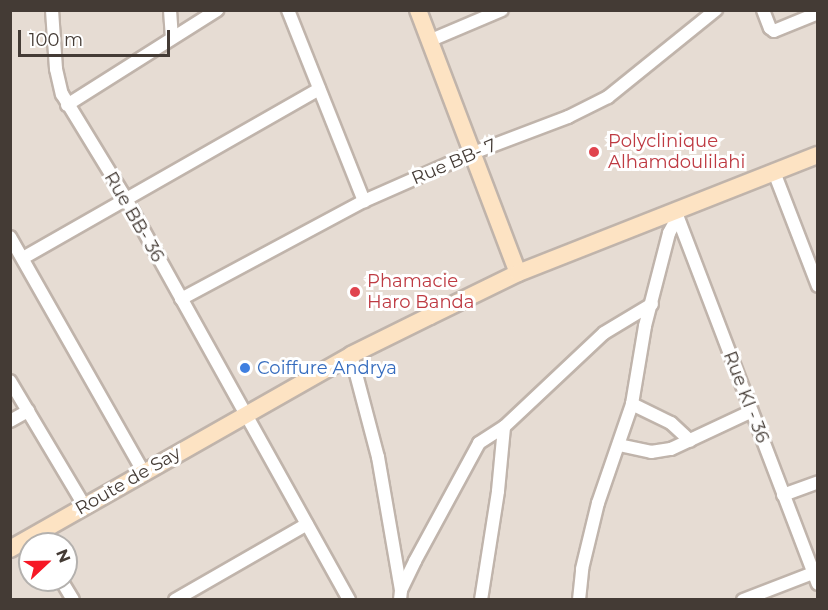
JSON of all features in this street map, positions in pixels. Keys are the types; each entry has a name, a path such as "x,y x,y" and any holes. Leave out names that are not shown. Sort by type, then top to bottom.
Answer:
{"main road":[{"path":"418,10 518,273"},
{"name":"Route de Say","path":"49,532 143,471 351,355 518,273 677,213 818,155"}],"street":[{"name":"Rue BB- 36","path":"52,10 58,82 67,105 126,199 350,600"},
{"path":"170,10 172,37"},
{"path":"67,105 217,10"},
{"path":"288,10 364,201"},
{"path":"429,41 502,10"},
{"name":"Rue BB- 7","path":"181,299 364,201 473,153 568,117 608,97 698,16 716,10"},
{"path":"763,10 770,28 774,31 818,14"},
{"path":"23,258 319,89"},
{"path":"774,172 818,286"},
{"path":"579,600 582,569 598,503 632,404 642,343 669,233 677,213"},
{"name":"Rue KI - 36","path":"677,213 815,579"},
{"path":"10,237 143,471"},
{"path":"400,595 480,443 504,427 604,333 652,304"},
{"path":"351,355 378,457 400,595"},
{"path":"10,381 86,507"},
{"path":"632,404 671,423 690,441"},
{"path":"10,421 28,411"},
{"path":"619,445 651,452 671,449 752,411"},
{"path":"485,599 504,427"},
{"path":"783,495 818,482"},
{"path":"175,600 307,524"},
{"path":"743,600 815,579"}],"shaded area":[{"path":"10,11 817,11 817,599 11,599"}],"place":[{"name":"Polyclinique Alhamdoulilahi","path":"594,152"},
{"name":"Phamacie Haro Banda","path":"355,292"},
{"name":"Coiffure Andrya","path":"245,368"}]}
